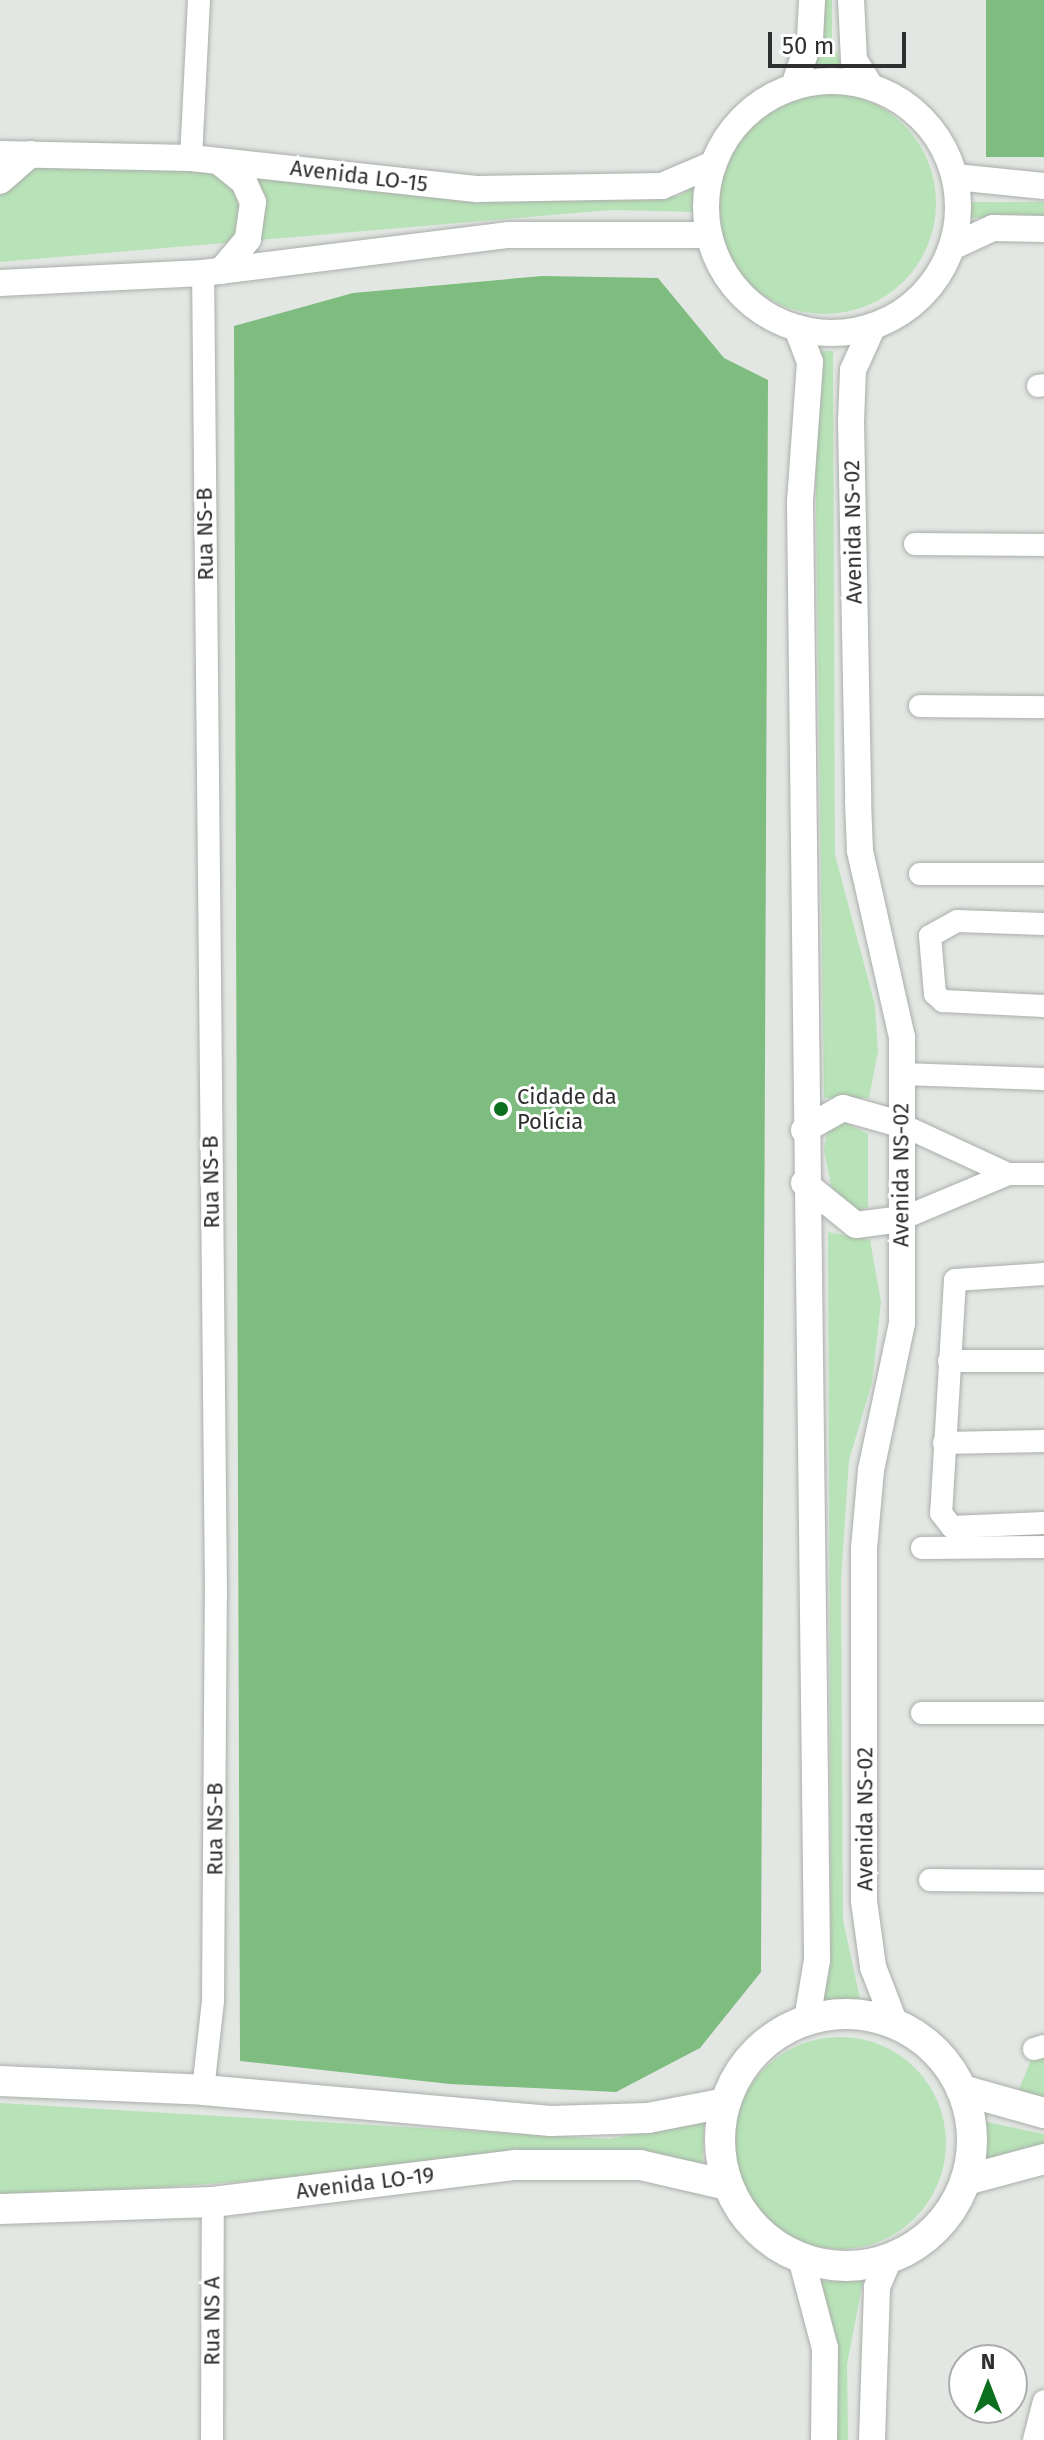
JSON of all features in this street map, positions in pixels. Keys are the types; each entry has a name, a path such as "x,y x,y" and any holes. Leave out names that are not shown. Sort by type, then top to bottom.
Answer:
{"main road":[{"path":"866,2016 895,2024 934,2051 962,2090 972,2135 966,2180 932,2228 889,2259 860,2266 801,2258 756,2229 727,2185 720,2158 725,2103 758,2051 807,2020 866,2016"},
{"path":"0,2081 203,2090 551,2121 648,2118 725,2103"},
{"path":"962,2090 1044,2113"},
{"path":"966,2180 1044,2159"},
{"name":"Avenida LO-19","path":"0,2209 213,2202 568,2164 676,2169 727,2185"}],"street":[{"path":"191,158 199,0"},
{"path":"794,86 810,39 812,0"},
{"path":"851,0 854,60 870,86"},
{"path":"832,81 870,86 908,106 938,137 955,177 952,247 922,296 873,326 797,328 742,296 707,235 713,164 744,116 794,86 832,81"},
{"name":"Avenida LO-15","path":"0,154 191,158 478,189 662,186 713,164"},
{"path":"0,181 31,154"},
{"path":"212,272 248,239 253,202 244,182 218,161"},
{"path":"955,177 1044,186"},
{"path":"952,247 993,228 1044,229"},
{"path":"0,283 212,272 509,235 707,235"},
{"path":"0,264 41,282"},
{"name":"Rua NS-B","path":"203,2090 213,2001 216,1611 212,272"},
{"name":"Avenida NS-02","path":"873,326 853,370 851,421 860,851 901,1025 902,1323 871,1470 864,1549 866,1937 895,2024"},
{"path":"797,328 810,362 800,502 804,1183 817,1960 807,2020"},
{"path":"915,544 1044,545"},
{"path":"920,706 1044,707"},
{"path":"920,874 1044,874"},
{"path":"1044,924 957,921 930,936 943,1001 1044,1006"},
{"path":"902,1074 1044,1079"},
{"path":"804,1130 843,1108 900,1124 1008,1174"},
{"path":"804,1183 856,1225 901,1219 1008,1174 1044,1174"},
{"path":"1044,1274 955,1280 944,1443 945,1521 1044,1523"},
{"path":"949,1361 1044,1361"},
{"path":"944,1443 1044,1441"},
{"path":"922,1548 1044,1547"},
{"path":"922,1713 1044,1713"},
{"path":"930,1880 1044,1881"},
{"name":"Rua NS A","path":"212,2440 213,2202"},
{"path":"801,2258 825,2348 824,2440"},
{"path":"872,2440 877,2287 889,2259"},
{"path":"1034,2440 1044,2401"}],"green space":[{"path":"820,0 832,0 832,44 846,68 814,69"},
{"path":"825,92 868,100 904,124 928,160 936,203 928,246 904,282 868,306 825,314 782,306 746,282 722,246 714,203 722,160 746,124 782,100"},
{"path":"0,166 187,170 592,198 679,196 697,183 695,212 611,210 0,262"},
{"path":"963,202 1044,202 1044,218 963,218"},
{"path":"814,351 833,351 835,855 875,1005 878,1051 869,1098 824,1098"},
{"path":"845,1123 868,1134 868,1207 856,1213 835,1205 824,1150 827,1132"},
{"path":"828,1232 870,1240 881,1302 872,1383 849,1460 841,1581 843,1920 861,2003 822,2004 831,1946"},
{"path":"840,2037 880,2046 899,2055 915,2068 928,2084 937,2103 946,2143 937,2183 928,2202 915,2218 899,2231 880,2240 840,2249 800,2240 781,2231 765,2218 752,2202 743,2183 734,2143 743,2103 752,2084 765,2068 781,2055 800,2046"},
{"path":"1044,2052 1044,2106 1014,2101 1033,2055"},
{"path":"0,2103 609,2139 705,2119 702,2170 276,2179 0,2199"},
{"path":"977,2120 1044,2134 1044,2152 979,2164"},
{"path":"814,2281 863,2281 847,2364 848,2440 834,2440"}],"building":[{"path":"986,0 1044,0 1044,157 986,157"},
{"name":"Cidade da Polícia","path":"542,276 658,278 724,358 768,380 761,1972 700,2048 616,2092 450,2084 240,2061 234,326 353,293"}],"place":[{"name":"Cidade da Polícia","path":"501,1109"}]}
